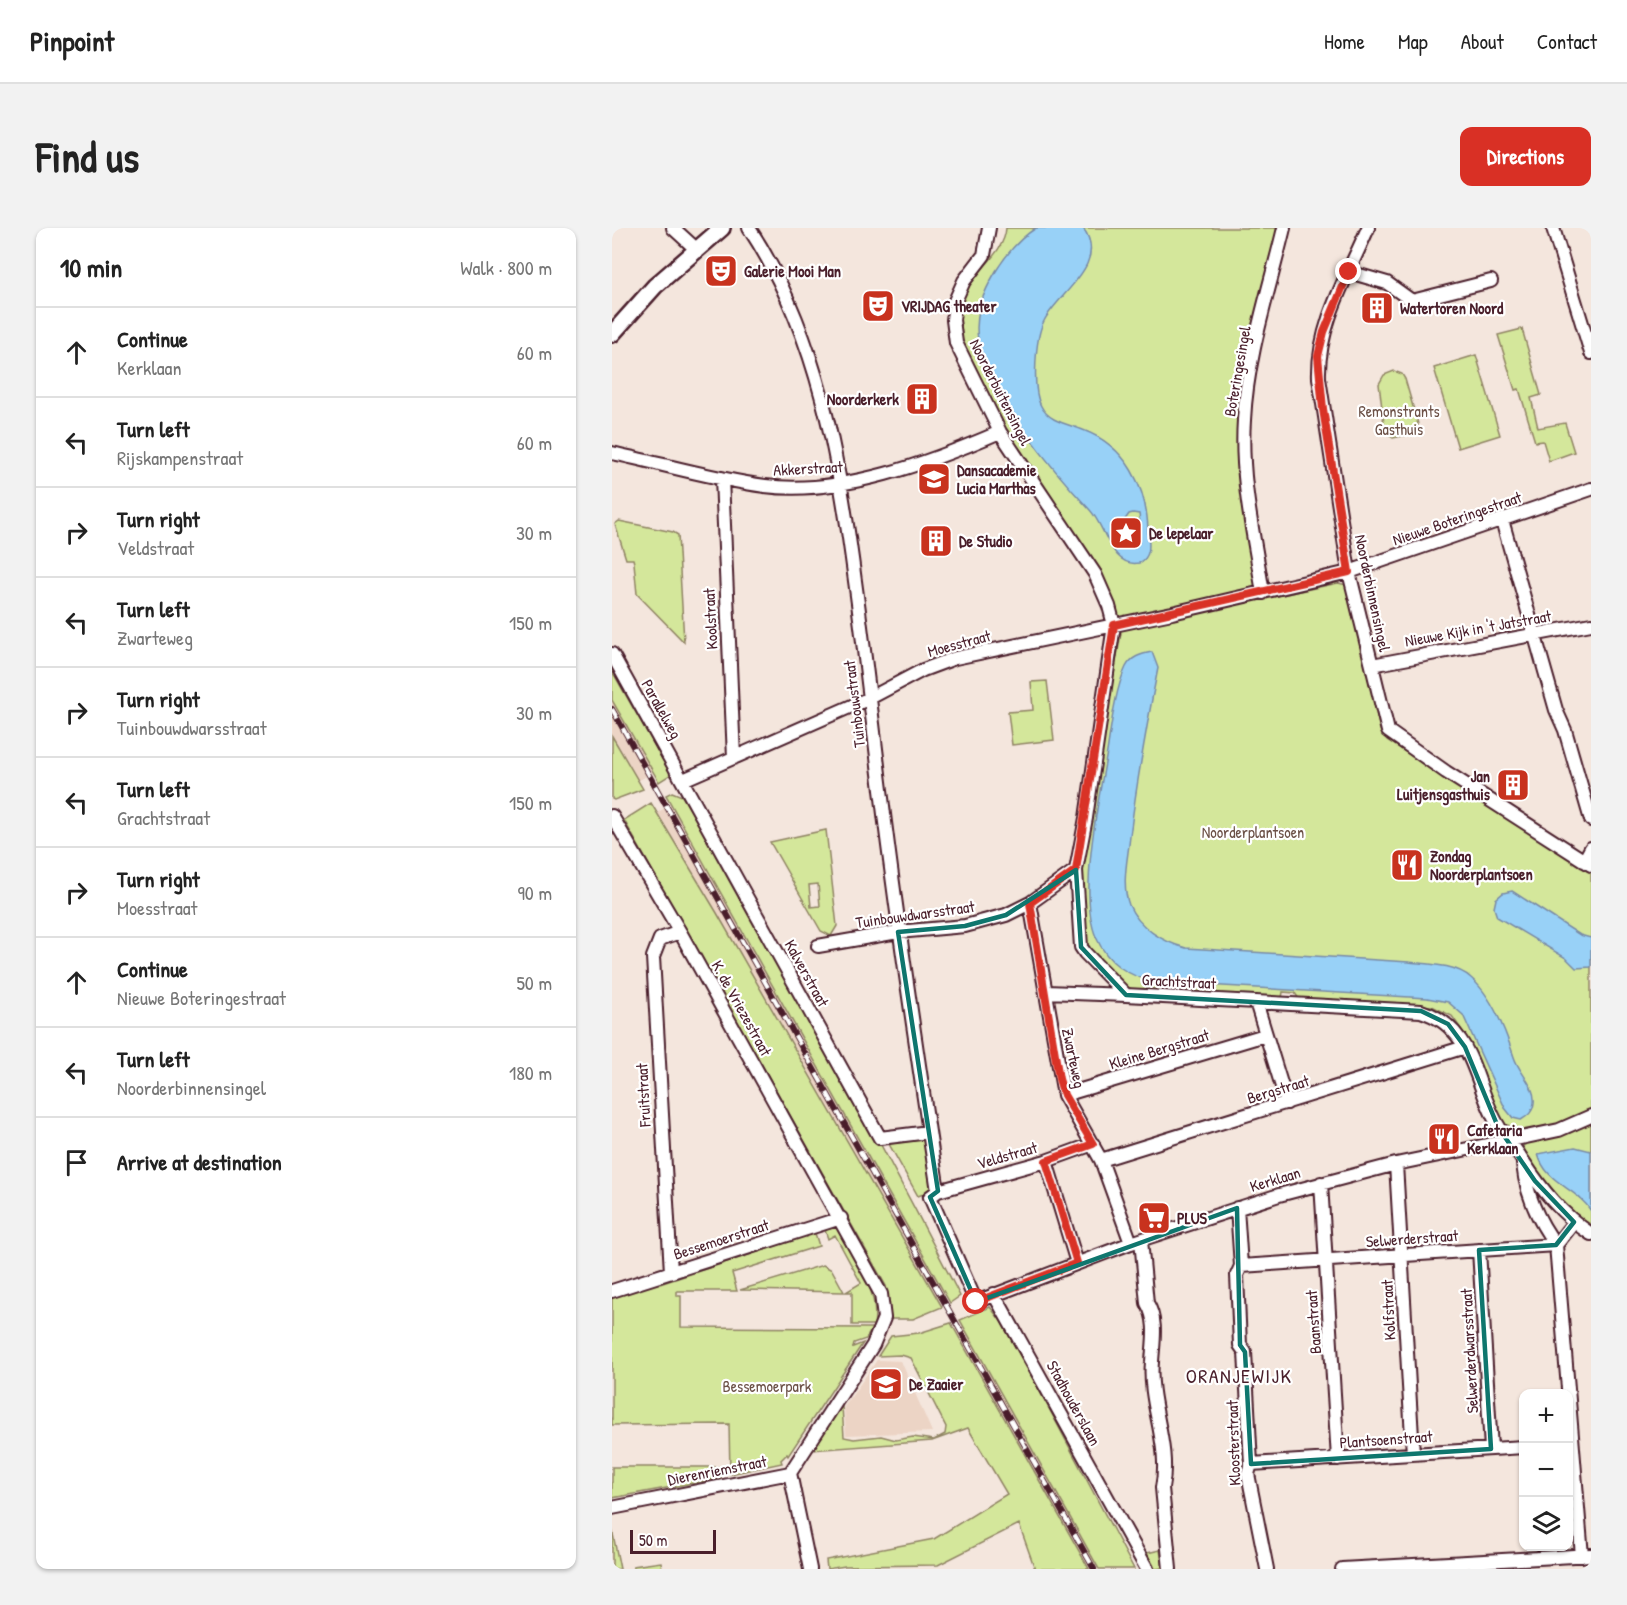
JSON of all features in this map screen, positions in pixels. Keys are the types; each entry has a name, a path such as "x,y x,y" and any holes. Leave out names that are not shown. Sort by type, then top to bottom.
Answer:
{"street":[{"path":"673,228 696,249"},
{"path":"612,333 656,286 722,228"},
{"name":"Tuinbouwstraat","path":"749,228 779,280 807,349 826,407 842,483 898,932 929,1131 934,1194 976,1302"},
{"name":"Noorderbuitensingel","path":"989,228 984,255 964,281 955,301 953,320 956,343 1000,432 1095,574 1109,606 1114,625"},
{"name":"Boteringesingel","path":"1263,593 1245,475 1244,420 1252,363 1284,228"},
{"name":"Noorderbinnensingel","path":"1368,228 1324,332 1318,356 1323,409 1349,572 1386,725 1392,736 1588,863"},
{"path":"1552,228 1591,353"},
{"path":"1349,272 1387,283 1412,301 1491,281"},
{"name":"Akkerstraat","path":"612,453 767,486 822,486 842,483 955,452 1000,432"},
{"name":"Koolstraat","path":"722,478 734,758"},
{"name":"Nieuwe Boteringestraat","path":"1263,593 1349,572 1591,489"},
{"path":"1502,520 1591,820"},
{"name":"Moesstraat","path":"683,780 870,698 923,670 955,658 1263,593"},
{"name":"Nieuwe Kijk in 't Jatstraat","path":"1372,665 1591,624"},
{"name":"Grachtstraat","path":"1114,625 1093,773 1076,870 1081,946 1085,953 1126,995 1421,1011 1435,1015 1448,1024 1465,1047 1498,1126 1523,1159 1534,1181 1574,1222 1591,1234"},
{"name":"Parallelweg","path":"612,654 683,780"},
{"name":"Kalverstraat","path":"683,780 880,1138 929,1131"},
{"name":"K. de Vriezestraat","path":"612,816 841,1218"},
{"path":"1588,863 1591,848"},
{"name":"Tuinbouwdwarsstraat","path":"818,946 898,932 965,926 1006,915 1030,903 1076,870"},
{"name":"Zwarteweg","path":"1030,903 1064,1095 1101,1160 1136,1241 1147,1303 1152,1311 1155,1352 1151,1361 1156,1409 1160,1418 1164,1477 1162,1488 1170,1569"},
{"name":"Fruitstraat","path":"671,1272 653,957 660,939 680,932"},
{"path":"1046,992 1126,995"},
{"path":"1256,1002 1287,1103"},
{"name":"Kleine Bergstraat","path":"1064,1095 1265,1035"},
{"name":"Bergstraat","path":"1101,1160 1465,1047"},
{"name":"Kerklaan","path":"976,1302 1136,1241 1321,1183 1396,1164 1560,1130 1591,1116"},
{"name":"Veldstraat","path":"934,1194 1046,1161 1093,1144"},
{"path":"1523,1159 1525,1185 1544,1229 1556,1245 1571,1443"},
{"path":"1046,1161 1077,1263"},
{"name":"Kolfstraat","path":"1396,1164 1413,1454"},
{"name":"Baanstraat","path":"1321,1183 1338,1459"},
{"name":"Kloosterstraat","path":"1237,1209 1241,1266 1237,1275 1240,1345 1245,1352 1251,1464 1248,1474 1267,1569"},
{"name":"Bessemoerstraat","path":"612,1291 841,1218"},
{"name":"Dierenriemstraat","path":"612,1508 790,1473 873,1345 884,1318 878,1286 841,1218"},
{"path":"1556,1245 1574,1222"},
{"name":"Selwerderstraat","path":"1241,1266 1556,1245"},
{"name":"Selwerderdwarsstraat","path":"1479,1250 1491,1449"},
{"name":"Stadhouderslaan","path":"994,1294 1147,1569"},
{"name":"Plantsoenstraat","path":"1251,1464 1519,1447"},
{"path":"1342,1569 1539,1564 1586,1555 1573,1459"},
{"path":"790,1473 810,1569"}],"highlighted area":[{"path":"1076,870 1081,947 1126,995 1421,1011 1448,1024 1465,1047 1498,1127 1535,1181 1574,1222 1556,1245 1479,1250 1491,1449 1251,1464 1245,1352 1240,1345 1237,1208 976,1302 930,1197 938,1191 898,932 965,926 1006,915"}],"shaded area":[{"path":"612,700 653,772 638,781 612,736"},
{"path":"671,804 946,1294 938,1299 717,913 657,813"},
{"path":"963,1325 1099,1569 1089,1569 955,1330"},
{"name":"De Zaaier","path":"877,1360 901,1361 932,1432 846,1435 844,1407"}],"green space":[{"name":"Noorderplantsoen","path":"1006,228 1280,228 1245,375 1256,581 1253,592 1254,601 1338,583 1347,585 1380,730 1387,740 1591,872 1591,1228 1565,1206 1542,1181 1528,1159 1520,1132 1509,1132 1511,1127 1508,1125 1506,1129 1504,1126 1464,1033 1452,1016 1432,1006 1299,999 1295,993 1283,992 1282,998 1135,991 1123,984 1086,945 1080,871 1121,633 1113,605 1087,552 1001,423 964,346 959,319 961,304 973,280 998,250"},
{"path":"1522,329 1541,395 1531,398 1538,428 1565,423 1574,452 1549,461 1543,441 1535,442 1519,389 1515,390 1498,335"},
{"path":"1476,355 1500,435 1458,448 1434,368"},
{"name":"Remonstrants Gasthuis","path":"1394,371 1402,374 1405,379 1418,424 1412,434 1393,438 1385,432 1379,384 1384,375"},
{"path":"619,521 678,535 684,642 637,594 633,559 626,559 615,524"},
{"path":"612,671 669,771 670,775 659,782 612,700"},
{"path":"1047,681 1054,740 1012,745 1008,712 1033,710 1031,682"},
{"path":"612,736 643,789 614,800 612,799"},
{"path":"672,792 682,796 719,857 860,1106 960,1296 950,1303 666,795"},
{"path":"651,803 717,913 942,1307 913,1319 891,1319 886,1286 624,820"},
{"path":"826,830 837,926 831,936 821,931 770,842","holes":["818,884 820,906 811,907 809,885"]},
{"path":"926,1139 934,1190 918,1196 889,1144"},
{"path":"836,1227 869,1286 875,1312 874,1325 852,1325 852,1292 846,1292 861,1283 835,1235 828,1239 825,1230"},
{"name":"Bessemoerpark","path":"815,1233 819,1246 732,1273 737,1291 677,1291 677,1296 681,1296 681,1327 872,1328 866,1339 854,1343 853,1347 863,1343 788,1456 787,1454 781,1460 782,1463 730,1474 729,1424 612,1425 612,1295 660,1280 660,1284"},
{"path":"823,1265 832,1270 844,1292 740,1290"},
{"path":"990,1307 1001,1321 1037,1386 1134,1569 1099,1569 960,1320"},
{"path":"951,1323 1089,1569 1035,1569 1019,1524 938,1565 845,1566 827,1569 826,1560 934,1539 1007,1494 968,1428 932,1441 812,1450 842,1406 844,1437 854,1439 881,1436 896,1440 913,1437 934,1440 945,1434 946,1427 911,1358 901,1355 878,1356 891,1336 919,1333"},
{"path":"612,1467 719,1467 721,1478 612,1498"},
{"path":"612,1529 620,1569 612,1569"},
{"path":"1160,1550 1163,1568 1155,1569 1147,1553"},
{"path":"661,1562 662,1569 633,1569 633,1566"}],"water":[{"path":"1036,228 1083,228 1090,241 1090,254 1086,266 1051,311 1041,329 1038,339 1036,388 1041,406 1049,416 1098,437 1122,457 1131,470 1138,484 1147,515 1149,549 1146,557 1139,563 1130,563 1115,553 1096,517 1024,430 983,360 978,340 977,321 984,296 991,279 1004,259","holes":["1129,514 1139,514 1138,528 1127,537 1119,528"]},
{"path":"1152,652 1158,668 1136,794 1125,880 1129,905 1139,921 1160,938 1186,948 1424,963 1450,967 1465,973 1479,986 1492,1004 1516,1063 1530,1085 1534,1097 1533,1106 1526,1117 1521,1120 1513,1118 1505,1108 1463,1015 1448,1002 1427,998 1154,982 1127,972 1106,954 1096,937 1091,919 1089,896 1089,872 1095,819 1122,676 1134,658"},
{"path":"1512,891 1580,935 1591,938 1591,967 1576,968 1566,958 1497,917 1494,908 1496,899 1503,893"},
{"path":"1575,1147 1591,1151 1591,1211 1578,1196 1554,1179 1542,1164 1538,1154"}],"railway":[{"path":"612,709 1094,1569"}],"place":[{"name":"Galerie Mooi Man","path":"721,271"},
{"name":"VRIJDAG theater","path":"878,306"},
{"name":"Watertoren Noord","path":"1377,308"},
{"name":"Noorderkerk","path":"922,399"},
{"name":"Dansacademie Lucia Marthas","path":"934,479"},
{"name":"De lepelaar","path":"1126,533"},
{"name":"De Studio","path":"936,541"},
{"name":"Jan Luitjensgasthuis","path":"1513,785"},
{"name":"Zondag Noorderplantsoen","path":"1407,865"},
{"name":"Cafetaria Kerklaan","path":"1444,1139"},
{"name":"PLUS","path":"1154,1218"},
{"name":"De Zaaier","path":"886,1384"}],"district":[{"name":"ORANJEWIJK","path":"1239,1375"}],"route":[{"path":"976,1302 1077,1263 1046,1161 1093,1144 1064,1095 1059,1079 1030,903 1076,870 1086,818 1114,625 1247,597 1349,572 1323,409 1318,356 1324,332 1349,272"}]}
